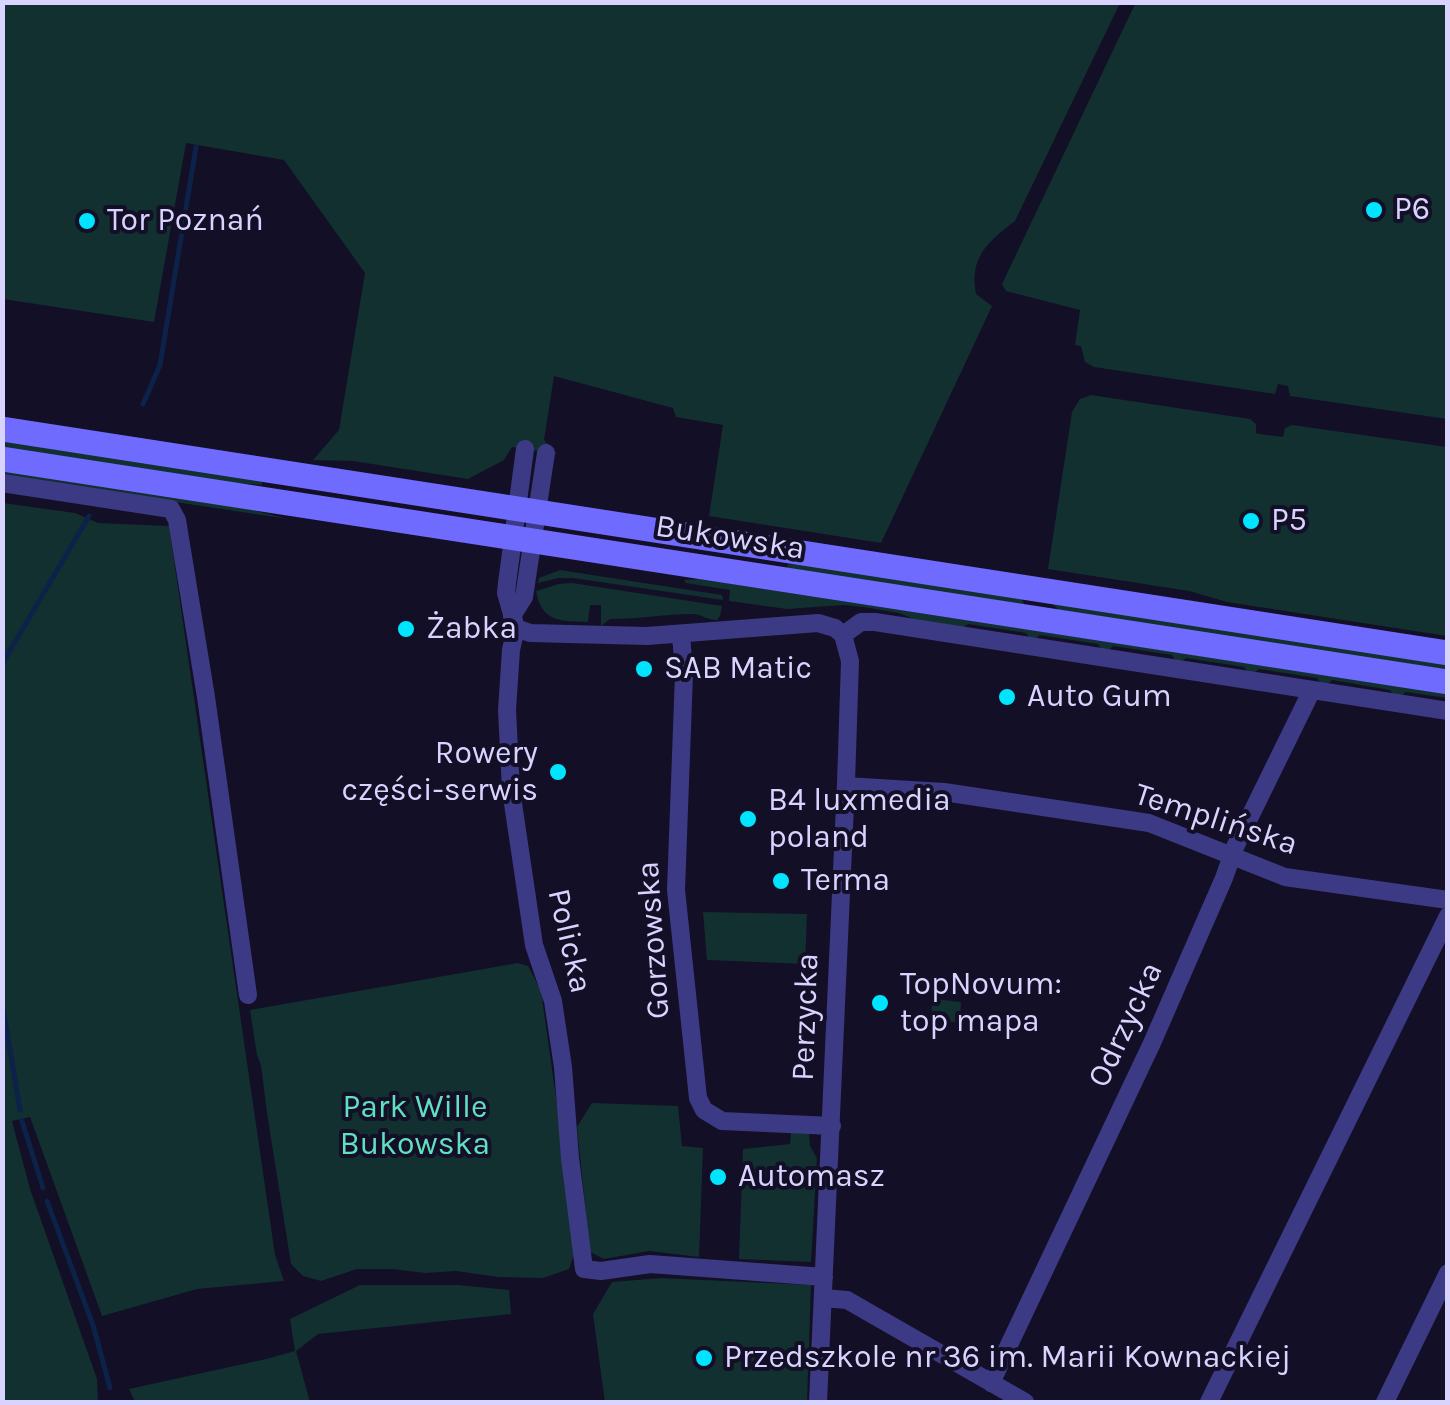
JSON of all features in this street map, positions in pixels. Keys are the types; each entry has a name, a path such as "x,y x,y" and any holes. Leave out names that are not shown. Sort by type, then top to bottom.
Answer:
{"main road":[{"name":"Bukowska","path":"2,429 1448,652"},
{"name":"Bukowska","path":"2,459 1448,682"}],"street":[{"path":"525,449 527,510"},
{"path":"527,510 546,452"},
{"path":"2,482 171,509 180,530 248,995"},
{"name":"Policka","path":"527,510 523,539 506,583 514,622 507,710 511,790 534,945 553,1001 584,1268 601,1270 650,1264 824,1277"},
{"path":"514,622 530,633 612,637 818,623 843,634 861,622 1448,711"},
{"name":"Gorzowska","path":"681,634 684,674 676,890 698,1098 704,1110 722,1120 832,1126"},
{"name":"Perzycka","path":"818,1402 846,786 850,661 843,634"},
{"name":"Odrzycka","path":"991,1383 1152,1043 1235,846 1312,690"},
{"name":"Templińska","path":"846,786 944,792 1149,823 1285,877 1448,900"},
{"path":"1210,1402 1448,916"},
{"path":"1385,1402 1448,1272"},
{"path":"823,1298 847,1300 1025,1402"}],"green space":[{"path":"1136,2 1447,3 1447,419 1290,396 1288,386 1278,384 1275,394 1094,367 1085,362 1081,346 1075,345 1080,310 1006,291 1002,284"},
{"path":"2,3 1120,3 1015,221 989,244 978,260 976,294 992,306 881,543 709,516 723,425 676,417 673,408 554,376 544,440 557,454 512,447 504,460 468,479 353,461 313,460 339,430 365,273 284,160 186,143 154,322 3,299"},
{"name":"P5","path":"1091,395 1250,419 1259,434 1283,437 1285,428 1292,425 1447,447 1447,636 1048,569 1072,412 1080,399"},
{"path":"2,440 262,480 262,485 3,448"},
{"path":"2,470 244,508 288,519 3,476"},
{"path":"3,503 75,513 98,523 169,526 275,1255 284,1281 197,1289 102,1316 30,1117 12,1121 30,1189 97,1379 98,1402 3,1402"},
{"path":"788,564 1021,597 1025,606 787,569"},
{"path":"560,570 722,595 723,600 573,578 538,583 539,578"},
{"path":"699,579 1447,694 1447,698 1406,692 1399,697 1390,690 1332,680 1326,686 1317,678 1259,669 1249,674 1244,667 1186,658 1180,663 1172,655 1113,646 1107,652 1098,644 1040,635 1034,640 1026,633 968,624 961,629 863,607 787,609 729,601 730,590 684,580"},
{"path":"572,583 722,606 717,620 684,614 610,619 601,626 601,605 590,605 588,622 548,615 536,591"},
{"path":"1050,602 1447,663 1447,671 1059,610"},
{"path":"703,912 807,914 805,964 707,960"},
{"name":"Park Wille Bukowska","path":"518,963 528,966 541,991 577,1246 569,1269 543,1278 393,1269 357,1269 321,1281 303,1276 291,1264 250,1010"},
{"path":"935,999 961,1002 960,1019 931,1019"},
{"path":"592,1103 678,1106 682,1146 703,1148 699,1257 649,1251 604,1259 590,1252 577,1127"},
{"path":"791,1132 809,1133 810,1146 817,1158 811,1262 739,1259 743,1149 790,1144"},
{"name":"Przedszkole nr 36 im. Marii Kownackiej","path":"661,1278 811,1285 807,1402 605,1402 593,1314 612,1282"},
{"path":"360,1285 458,1285 509,1290 511,1314 318,1334 296,1351 310,1402 135,1402 129,1389 295,1351 290,1319"}],"waterway":[{"path":"143,404 160,365 196,147"},
{"path":"2,664 89,516"},
{"path":"2,1003 20,1110"},
{"path":"22,1121 43,1188"},
{"path":"47,1201 93,1325 110,1388"}],"place":[{"name":"P6","path":"1374,210"},
{"name":"Tor Poznań","path":"87,221"},
{"name":"P5","path":"1251,521"},
{"name":"Żabka","path":"406,629"},
{"name":"SAB Matic","path":"644,669"},
{"name":"Auto Gum","path":"1007,697"},
{"name":"Rowery części-serwis","path":"558,772"},
{"name":"B4 luxmedia poland","path":"748,819"},
{"name":"Terma","path":"781,881"},
{"name":"TopNovum: top mapa","path":"880,1003"},
{"name":"Automasz","path":"718,1177"},
{"name":"Przedszkole nr 36 im. Marii Kownackiej","path":"704,1358"}]}
